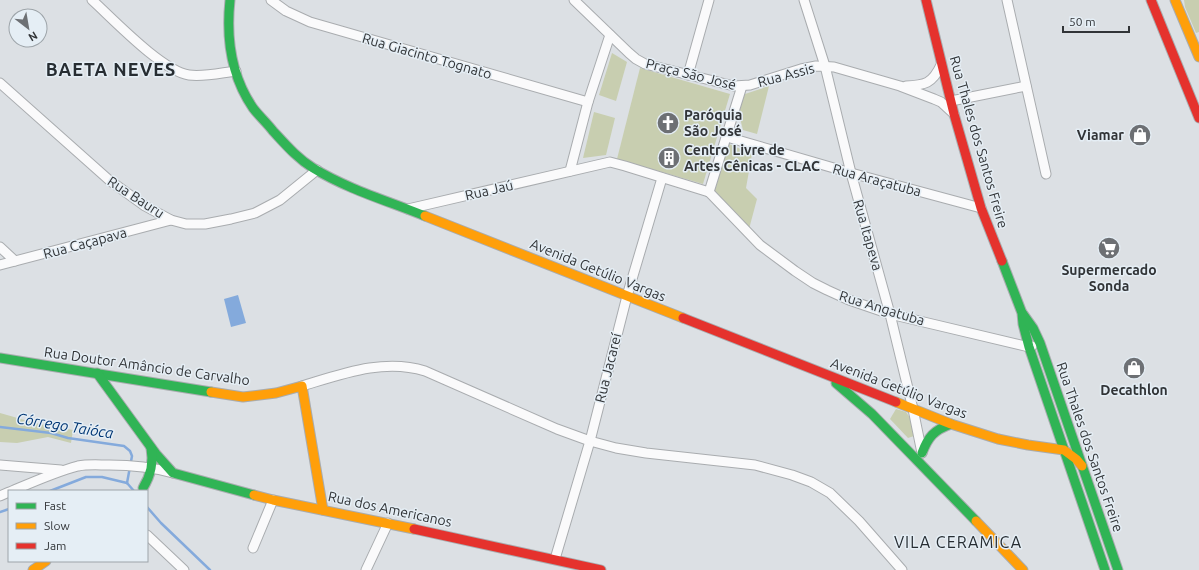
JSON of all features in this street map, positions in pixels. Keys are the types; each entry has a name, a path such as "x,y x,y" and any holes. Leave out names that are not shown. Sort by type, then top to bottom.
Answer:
{"street":[{"path":"92,0 147,51 180,73 202,75 236,71"},
{"name":"Rua Giacinto Tognato","path":"271,0 286,11 310,22 588,102"},
{"name":"Praça São José","path":"574,0 640,62 734,86 742,86 709,192"},
{"path":"688,75 709,0"},
{"name":"Rua Itapeva","path":"804,0 824,66 851,174 890,314 927,471"},
{"name":"Rua Thales dos Santos Freire","path":"926,0 941,66 981,208 1022,313 1029,347 1105,570"},
{"path":"1007,0 1046,174"},
{"path":"1151,0 1199,118"},
{"path":"1175,0 1199,57"},
{"name":"Avenida Getúlio Vargas","path":"234,1 228,10 228,38 236,71 243,90 254,109 294,154 317,170 337,181 913,410 998,439 1064,450"},
{"path":"610,35 588,102 570,171 610,162 709,192"},
{"name":"Rua Assis","path":"742,86 801,69 816,66 834,67 900,86 934,99 941,102 954,114"},
{"name":"Rua Assis","path":"900,86 918,86 928,82 936,76 941,66"},
{"name":"Rua Bauru","path":"0,83 109,180 145,206 171,220 186,224 205,224 255,213 280,200 317,170"},
{"path":"951,101 1026,86"},
{"name":"Rua Araçatuba","path":"727,137 851,174 981,208"},
{"name":"Rua Jaú","path":"408,209 570,171"},
{"name":"Rua Jacareí","path":"555,559 590,441 627,296 662,178"},
{"name":"Rua Angatuba","path":"709,192 760,245 795,271 827,290 890,314 1029,347"},
{"name":"Rua Caçapava","path":"0,265 171,220"},
{"path":"0,247 15,261"},
{"name":"Rua Thales dos Santos Freire","path":"1022,313 1033,328 1040,343 1118,570"},
{"path":"1029,347 1040,343"},
{"name":"Rua Doutor Amâncio de Carvalho","path":"0,358 243,397 276,393 352,371 374,367 414,367 557,429 590,441 616,448 646,453 755,465 811,482 830,493 902,570"},
{"path":"97,373 150,447 173,473"},
{"path":"830,377 872,414 1022,570"},
{"path":"302,386 323,510"},
{"path":"922,453 926,443 934,432 941,427 951,424"},
{"path":"141,489 149,479 152,468 150,447"},
{"path":"1064,450 1076,459 1082,466"},
{"path":"0,465 65,470"},
{"path":"15,490 65,470 89,465 152,468 173,473"},
{"path":"141,489 160,478 173,473"},
{"name":"Rua dos Americanos","path":"173,473 273,500 388,522 602,570"},
{"path":"253,548 273,500"},
{"path":"366,570 388,522"},
{"path":"148,537 184,570"},
{"path":"33,570 45,562"}],"green space":[{"path":"1184,0 1199,0 1199,32 1196,33 1185,7"},
{"path":"612,53 627,62 616,101 599,95"},
{"path":"640,68 730,94 703,184 617,159"},
{"path":"769,86 757,134 743,130 738,110 742,95"},
{"path":"594,112 615,118 606,155 583,158"},
{"path":"729,144 752,154 746,188 757,199 749,229 714,190"},
{"path":"896,409 906,412 913,422 914,436 908,438 890,419"},
{"path":"0,413 35,423 73,430 71,443 48,437 17,443 0,442"}],"water":[{"path":"238,295 246,323 231,327 224,299"}],"waterway":[{"name":"Córrego Taióca","path":"0,427 51,433 68,438 124,446 130,451 132,456 127,483"},
{"path":"53,490 86,477 102,477 127,483"},
{"name":"Córrego Taióca","path":"127,483 133,490"},
{"name":"Córrego Taióca","path":"148,508 161,523 210,570"},
{"path":"0,512 8,509"}],"traffic: fast":[{"path":"230,0 229,28 235,70 253,108 273,131 292,151 313,168 340,182 425,216"},
{"path":"1002,261 1022,313 1023,324 1029,347 1105,570"},
{"path":"1023,314 1033,328 1040,343 1118,570"},
{"path":"0,358 211,392"},
{"path":"97,373 156,454 173,473 254,495"},
{"path":"836,383 872,414 976,521"},
{"path":"922,453 929,438 940,429 951,424"},
{"path":"143,488 151,469 151,448"}],"traffic: slow":[{"path":"1175,0 1199,57"},
{"path":"425,216 683,318"},
{"path":"211,392 243,397 276,393 302,386 323,510"},
{"path":"896,402 951,424 998,439 1064,450 1076,459 1082,466"},
{"path":"254,495 414,529"},
{"path":"976,521 1023,570"},
{"path":"33,570 45,562"}],"traffic: jam":[{"path":"926,0 954,114 981,208 1002,261"},
{"path":"1151,0 1199,118"},
{"path":"683,318 896,402"},
{"path":"414,529 601,570"}],"place":[{"name":"Paróquia São José","path":"668,123"},
{"name":"Viamar","path":"1140,135"},
{"name":"Centro Livre de Artes Cênicas - CLAC","path":"669,158"},
{"name":"Supermercado Sonda","path":"1109,248"},
{"name":"Decathlon","path":"1134,368"}],"district":[{"name":"BAETA NEVES","path":"111,70"},
{"name":"VILA CERAMICA","path":"958,542"}]}
